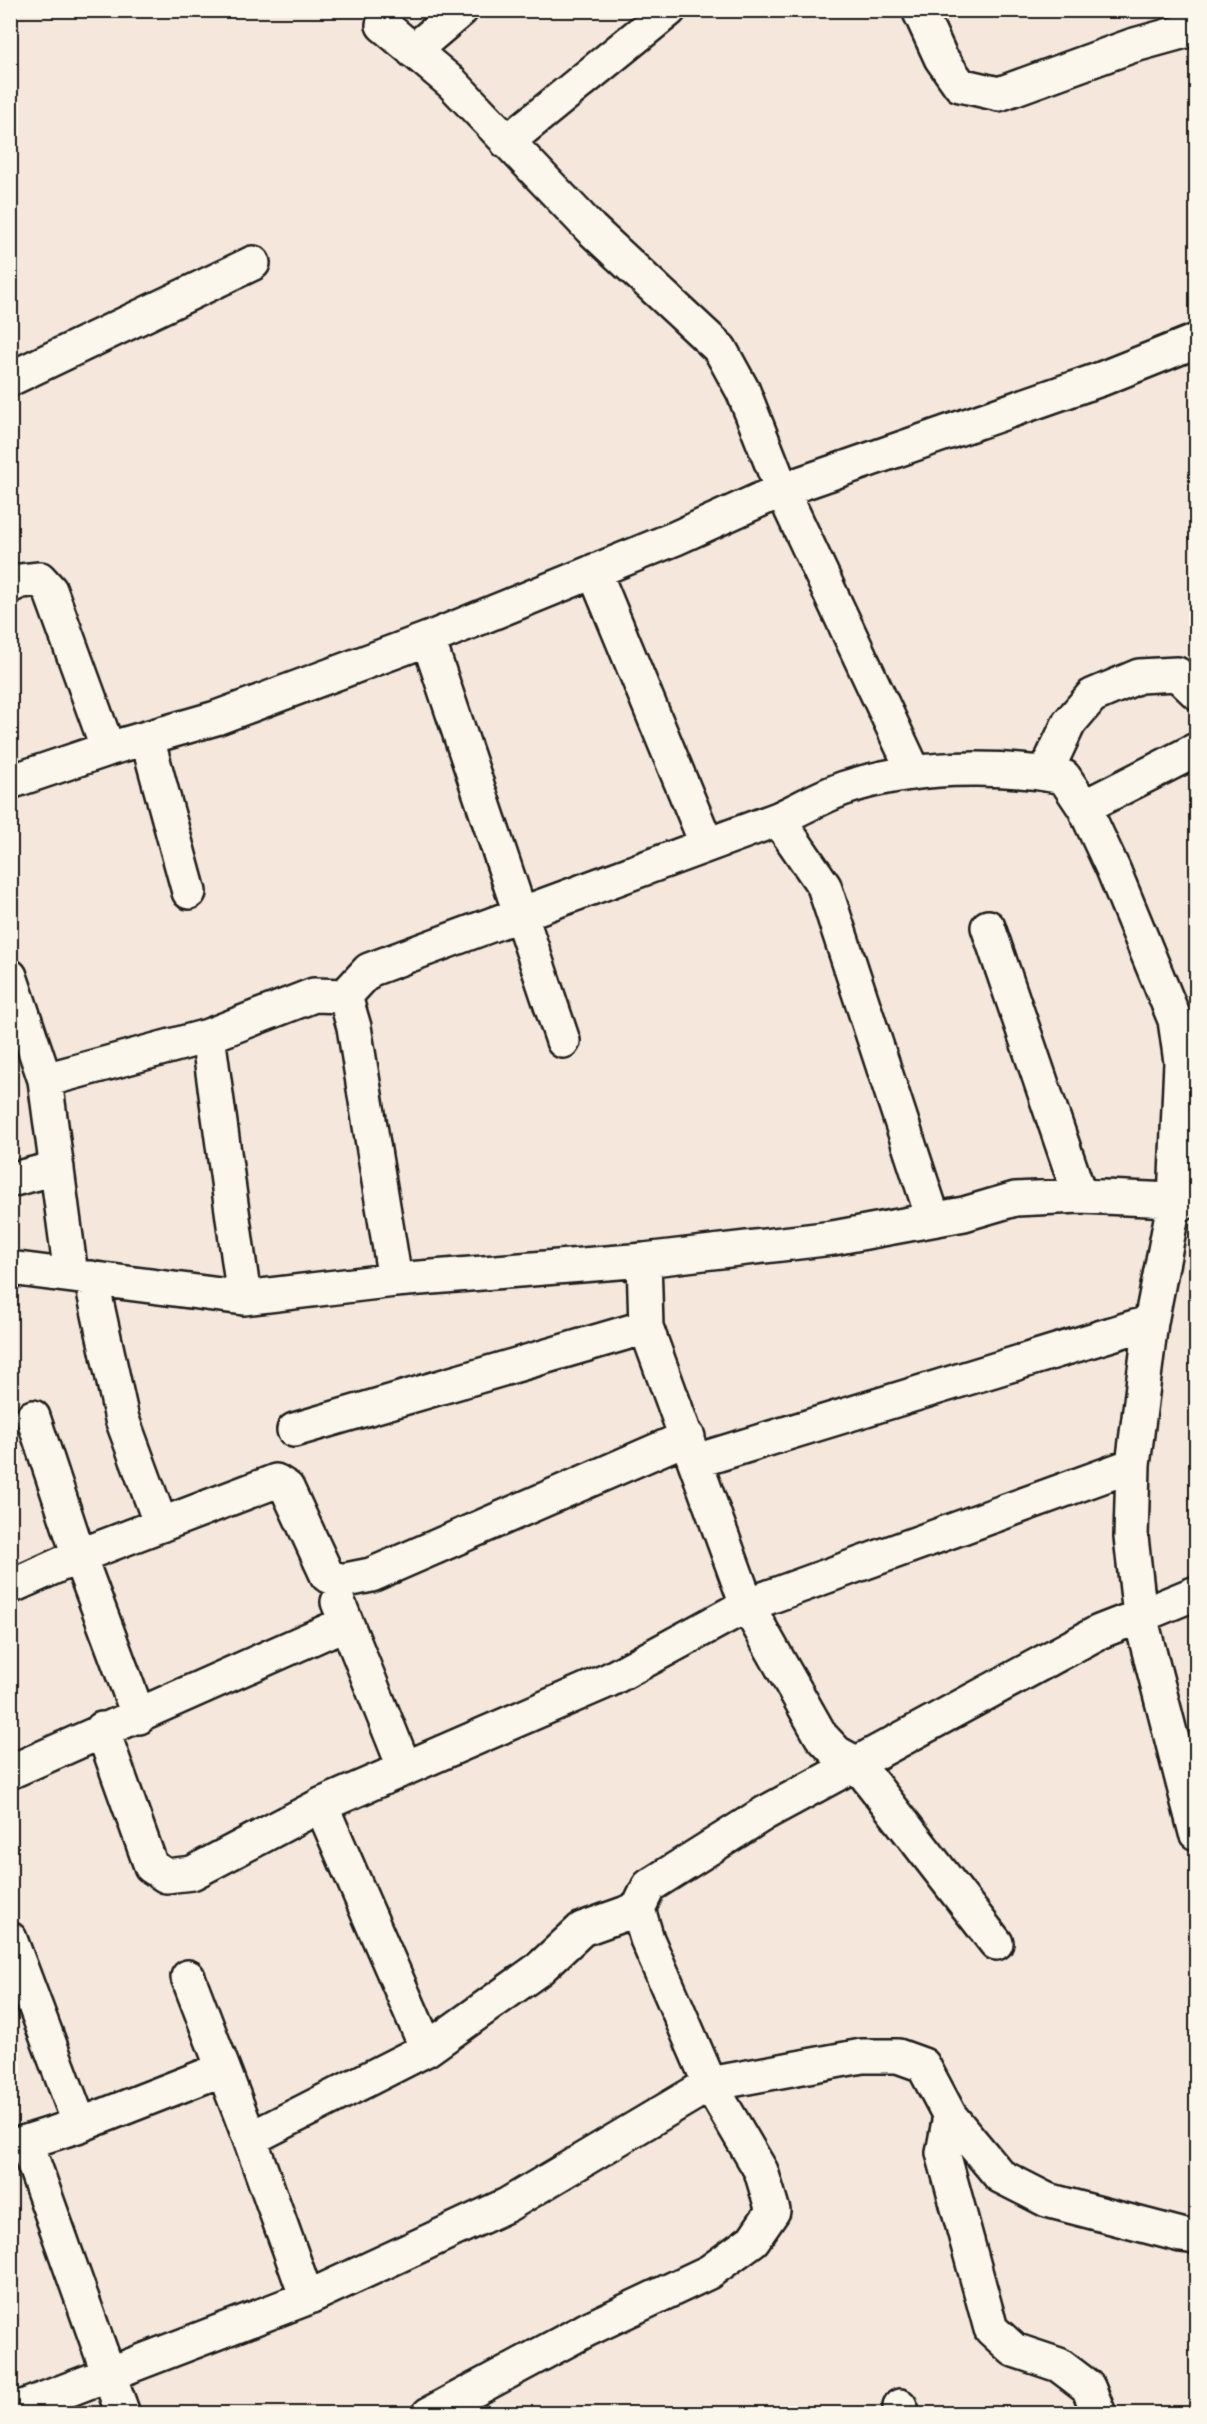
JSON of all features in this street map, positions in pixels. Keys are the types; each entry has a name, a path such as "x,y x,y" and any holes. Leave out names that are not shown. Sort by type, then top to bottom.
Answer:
{"street":[{"path":"413,51 461,10"},
{"path":"507,142 669,10"},
{"path":"919,10 941,58 960,85 999,94 1131,46 1197,28"},
{"path":"383,25 452,83 591,229 720,349 743,391 782,490 914,772"},
{"path":"10,380 253,263"},
{"path":"10,782 108,749 216,718 428,639 782,490 1101,379 1197,341"},
{"path":"594,571 707,845"},
{"path":"10,586 21,581 40,579 50,590 108,749"},
{"path":"428,639 562,1041"},
{"path":"1044,774 1069,723 1092,696 1139,676 1177,674 1196,690"},
{"path":"147,738 189,892"},
{"path":"1084,807 1197,750"},
{"path":"45,1080 208,1036 314,995 345,996 369,970 778,819 844,788 914,772 952,770 1064,777 1084,807 1113,869 1175,1020 1181,1062 1186,1200 1151,1322 1133,1465 1131,1537 1140,1616 1197,1833"},
{"path":"778,819 824,886 933,1218"},
{"path":"988,927 1080,1196"},
{"path":"10,976 45,1080 57,1168 81,1276 122,1419 161,1525"},
{"path":"345,996 354,1027 395,1280"},
{"path":"208,1036 244,1298"},
{"path":"10,1180 57,1168"},
{"path":"10,1268 244,1298 395,1280 644,1260 833,1238 964,1214 1015,1199 1080,1196 1186,1200"},
{"path":"644,1260 646,1327 747,1605 821,1736 837,1754 857,1764 996,1943"},
{"path":"327,1575 341,1581 370,1575 692,1449 1151,1322"},
{"path":"294,1430 646,1327"},
{"path":"33,1417 79,1556 139,1717"},
{"path":"102,1729 150,1866 166,1876 192,1873 321,1805 609,1680 747,1605 1133,1465"},
{"path":"10,1587 79,1556 276,1481 287,1488 327,1575 405,1769"},
{"path":"429,2414 588,2328 709,2272 753,2240 773,2211 761,2171 710,2084 647,1939 638,1909 649,1886 765,1814 1099,1632 1197,1593"},
{"path":"10,1772 102,1729 139,1717 346,1623"},
{"path":"321,1805 427,2049"},
{"path":"250,2139 427,2049 539,1969 582,1929 638,1909"},
{"path":"10,1939 80,2124"},
{"path":"188,1977 250,2139 307,2298"},
{"path":"10,2412 307,2298 507,2205 710,2084 862,2056 898,2056 924,2065 950,2116 1000,2176 1047,2200 1197,2237"},
{"path":"123,2414 18,2144 80,2124 223,2069"},
{"path":"950,2116 943,2153 991,2329 1014,2350 1059,2365 1088,2386 1099,2414"}]}
